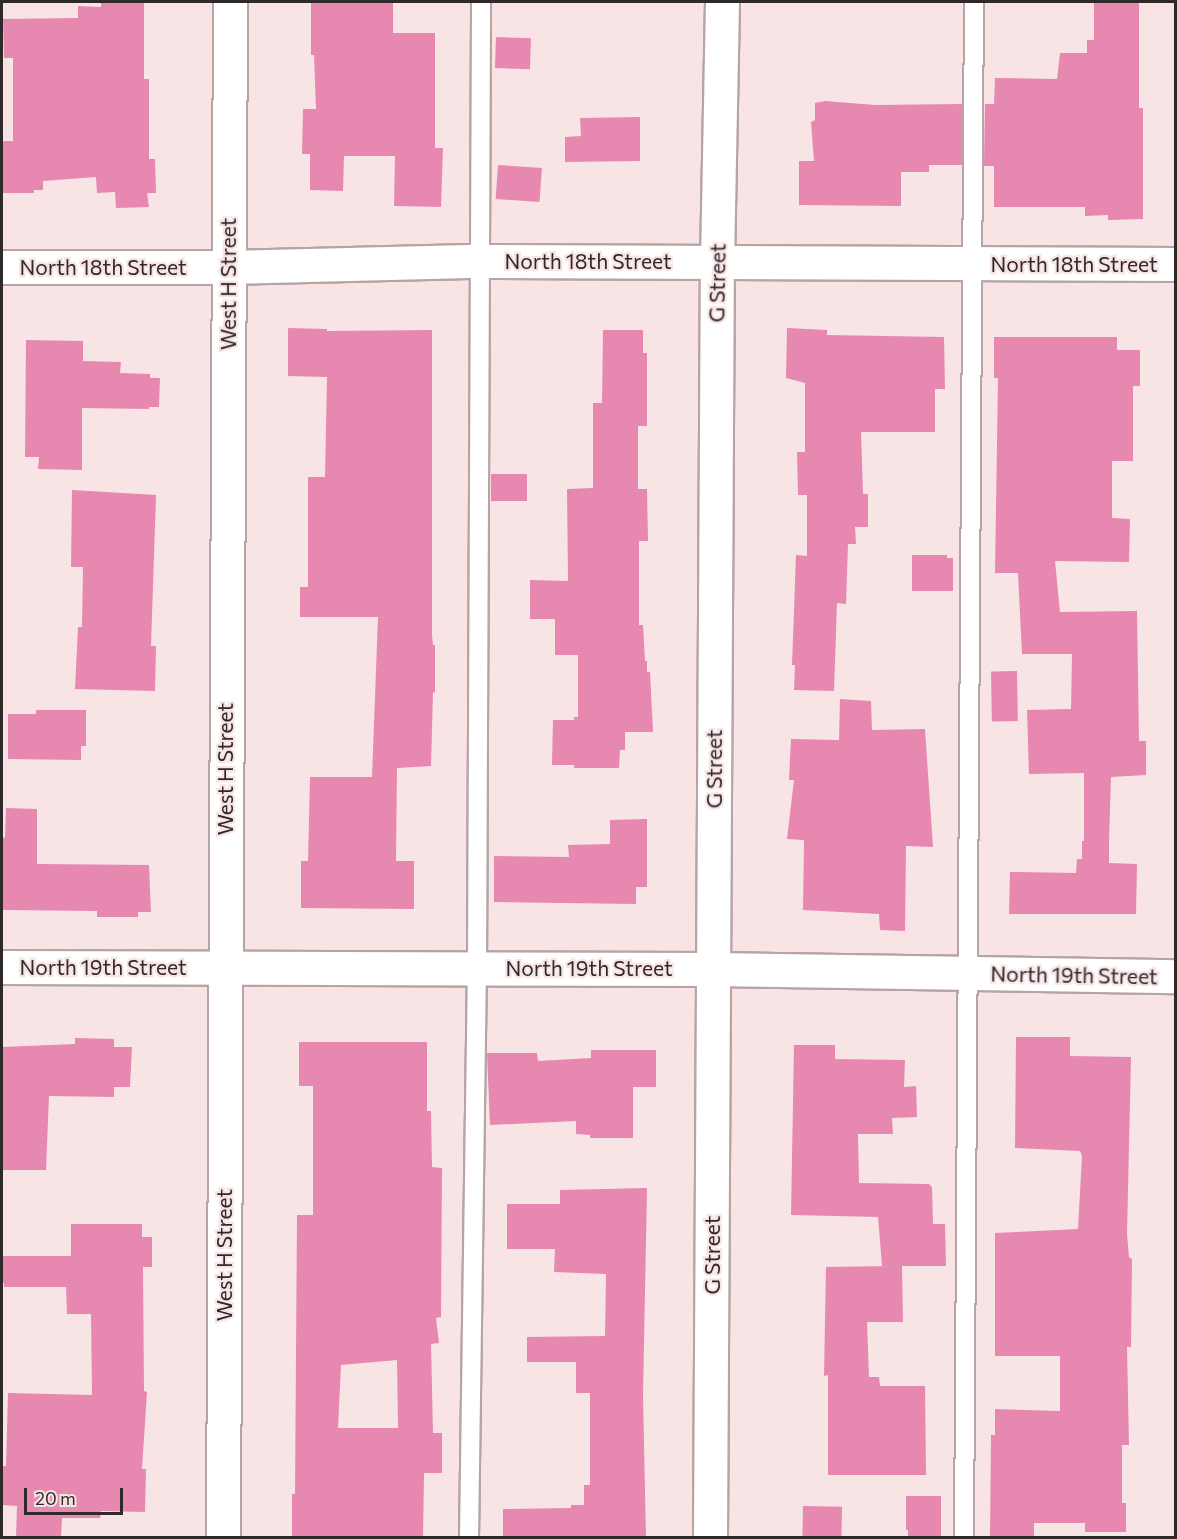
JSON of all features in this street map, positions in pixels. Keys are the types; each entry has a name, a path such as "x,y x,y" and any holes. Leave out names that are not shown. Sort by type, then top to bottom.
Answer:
{"street":[{"name":"West H Street","path":"223,1538 230,2"},
{"name":"G Street","path":"710,1538 717,262 722,2"},
{"name":"North 18th Street","path":"2,267 228,267 479,261 1176,264"},
{"name":"North 19th Street","path":"2,967 713,969 1176,976"}],"lane":[{"path":"469,1538 477,968 481,2"},
{"path":"964,1538 974,2"}],"building":[{"path":"101,2 144,2 144,79 149,79 149,159 155,159 156,193 147,193 149,207 116,208 115,192 97,193 96,177 43,181 43,190 34,190 34,193 2,193 2,141 13,141 13,58 4,58 3,19 78,18 78,6 101,7"},
{"path":"311,2 393,2 393,33 435,33 435,148 443,148 441,207 394,206 395,156 344,156 343,191 310,190 310,154 302,154 303,109 316,109 314,55 311,55"},
{"path":"1094,2 1139,2 1139,108 1143,108 1143,219 1108,220 1108,215 1085,216 1085,207 994,207 994,166 984,166 985,104 994,104 995,78 1057,79 1060,53 1087,53 1087,40 1094,40"},
{"path":"496,37 531,38 530,69 495,68"},
{"path":"825,101 875,105 962,104 962,165 929,165 929,172 901,172 901,206 799,205 799,161 814,161 811,122 815,120 815,103"},
{"path":"640,117 640,161 565,162 565,137 581,136 580,118"},
{"path":"498,165 542,168 540,202 496,199"},
{"path":"288,328 327,329 327,331 432,330 432,635 433,645 435,645 435,693 433,692 431,766 397,768 396,861 414,861 414,909 301,908 301,861 308,861 310,777 372,777 378,617 300,617 300,587 308,587 308,477 325,477 327,377 288,376"},
{"path":"787,328 827,330 827,335 944,337 945,389 935,389 935,432 861,432 863,494 868,494 868,527 855,527 856,544 848,544 846,604 837,603 834,691 794,690 795,665 792,665 796,555 807,556 807,495 798,495 797,452 805,452 805,383 786,378"},
{"path":"603,330 643,330 643,353 647,353 647,426 638,426 638,489 647,489 648,541 639,541 639,625 643,625 645,661 647,661 647,672 650,672 653,732 625,732 625,750 620,750 619,768 574,768 574,765 552,765 553,720 574,720 574,717 578,717 578,655 555,655 555,619 530,619 530,580 568,581 567,489 593,488 593,403 602,403"},
{"path":"994,337 1117,337 1117,350 1140,350 1140,386 1133,386 1133,461 1112,461 1112,518 1130,519 1129,562 1055,561 1060,612 1137,611 1139,741 1146,741 1146,775 1111,777 1109,841 1109,863 1137,864 1136,914 1009,914 1010,872 1076,873 1077,859 1082,859 1082,841 1084,841 1084,773 1029,774 1027,710 1071,709 1072,654 1022,654 1018,573 995,573 998,378 994,378"},
{"path":"26,340 83,341 83,361 121,362 120,373 150,374 150,378 160,378 159,407 149,407 149,409 82,408 82,470 38,469 39,457 25,457"},
{"path":"491,474 527,474 527,501 491,501"},
{"path":"72,490 156,495 151,646 156,646 155,691 75,689 78,627 82,627 83,567 71,567"},
{"path":"912,555 947,555 947,558 953,558 953,591 912,591"},
{"path":"991,671 1017,671 1018,721 992,721"},
{"path":"840,699 871,701 872,730 925,729 933,847 906,846 905,931 880,930 879,914 803,910 804,840 787,839 794,780 789,780 791,739 839,740"},
{"path":"36,710 86,710 86,746 81,746 81,760 8,759 8,714 36,714"},
{"path":"6,808 37,809 37,864 149,865 151,912 138,912 138,917 97,917 97,911 2,910 2,837 5,838"},
{"path":"647,819 647,887 636,887 636,904 494,902 494,856 569,857 568,845 610,844 610,820"},
{"path":"1016,1037 1070,1037 1070,1056 1131,1057 1127,1234 1129,1257 1132,1259 1131,1347 1127,1347 1129,1445 1122,1445 1122,1503 1126,1503 1126,1532 1085,1532 1085,1523 1034,1523 1034,1538 990,1538 991,1435 995,1435 995,1409 1060,1411 1060,1356 995,1356 995,1233 1078,1229 1082,1156 1080,1151 1015,1148"},
{"path":"75,1038 114,1039 114,1047 132,1047 130,1087 114,1087 114,1097 49,1096 46,1170 2,1170 2,1047 75,1044"},
{"path":"299,1042 427,1042 427,1111 431,1111 432,1167 442,1168 441,1317 436,1318 439,1343 431,1344 433,1433 442,1433 442,1473 424,1473 423,1538 292,1538 292,1494 295,1494 297,1215 313,1215 313,1086 299,1086","holes":["397,1360 398,1428 338,1428 341,1365"]},
{"path":"794,1045 835,1045 835,1059 905,1060 904,1087 916,1086 917,1117 892,1118 893,1134 858,1134 859,1183 929,1184 932,1187 933,1224 945,1224 946,1266 902,1266 903,1322 867,1322 869,1377 879,1377 880,1386 925,1386 926,1475 828,1475 828,1375 824,1376 826,1267 893,1266 882,1266 878,1217 791,1215"},
{"path":"591,1050 656,1050 656,1087 633,1087 633,1138 590,1138 590,1135 576,1134 576,1121 490,1125 487,1053 537,1053 538,1061 591,1058"},
{"path":"647,1188 643,1395 646,1538 503,1538 503,1509 571,1508 571,1505 584,1505 584,1485 590,1485 590,1393 576,1393 576,1362 527,1362 527,1337 605,1336 606,1274 554,1272 555,1249 507,1249 507,1204 560,1204 560,1190"},
{"path":"71,1224 142,1224 142,1237 152,1237 152,1267 143,1267 144,1391 147,1392 142,1469 146,1469 145,1512 101,1511 100,1518 62,1518 61,1538 16,1538 17,1506 2,1505 2,1466 6,1466 8,1393 92,1395 91,1314 67,1314 66,1287 4,1287 2,1256 71,1256"},
{"path":"906,1496 941,1496 941,1538 908,1538"},
{"path":"803,1506 842,1507 841,1538 802,1538"}]}
